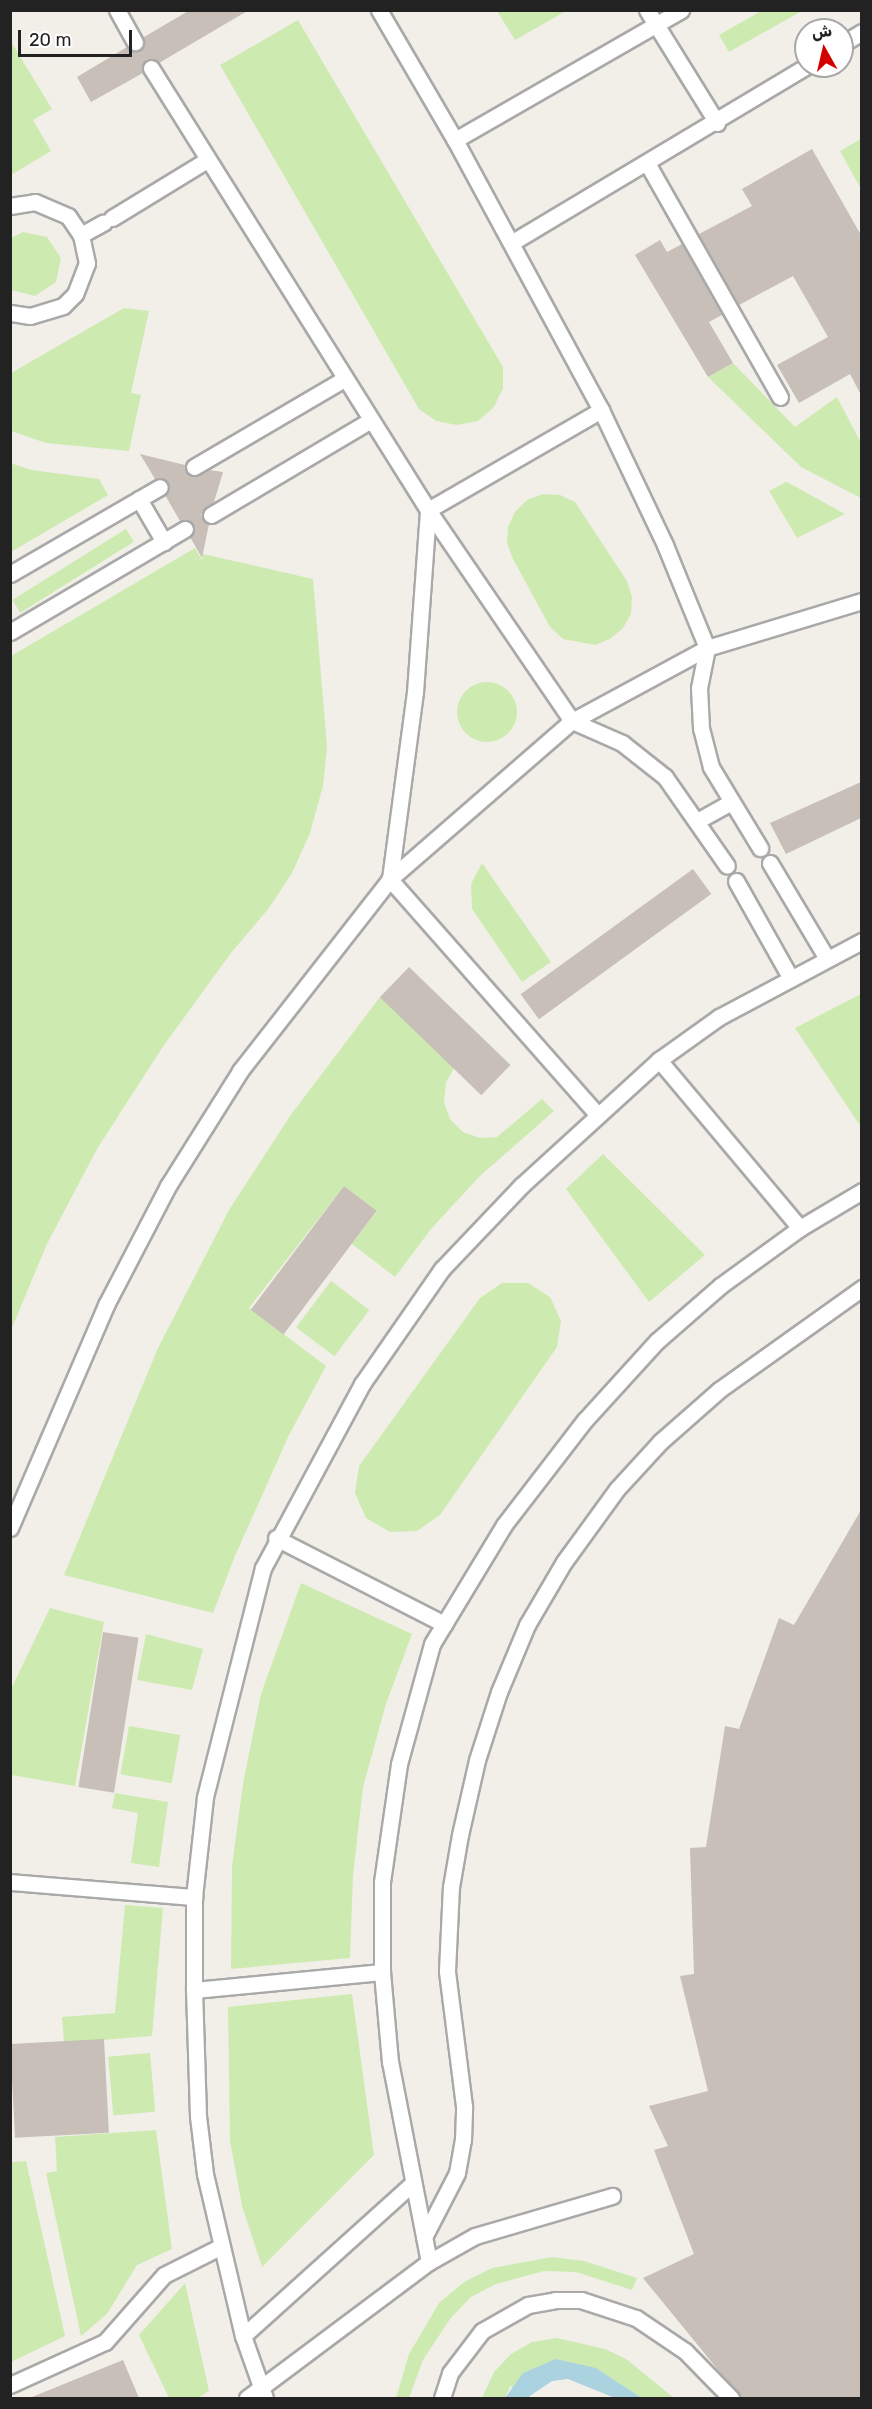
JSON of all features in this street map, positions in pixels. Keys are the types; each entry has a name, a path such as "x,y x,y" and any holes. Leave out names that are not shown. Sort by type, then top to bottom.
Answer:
{"lane":[{"path":"117,10 135,42"},
{"path":"379,10 455,140 601,410 664,545 707,648 699,688 701,728 711,767 730,803 760,848"},
{"path":"647,10 717,123"},
{"path":"455,140 681,10"},
{"path":"151,68 428,510 572,721 622,743 657,770 697,821 727,866"},
{"path":"511,243 717,123 794,74"},
{"path":"81,235 207,160"},
{"path":"647,163 780,397"},
{"path":"10,206 35,202 53,207 68,216 81,235 87,263 75,294 47,314 12,315"},
{"path":"194,467 344,379"},
{"path":"428,510 601,410"},
{"path":"211,515 371,420"},
{"path":"10,574 160,487"},
{"path":"139,499 164,542"},
{"path":"428,510 415,692 390,879 596,1113"},
{"path":"10,632 185,529"},
{"path":"10,1528 106,1305 168,1185 240,1071 390,879 572,721 707,648 861,601"},
{"path":"697,821 730,803"},
{"path":"770,863 826,957"},
{"path":"736,881 789,976"},
{"path":"263,2394 243,2336 220,2247 198,2116 194,1897 199,1836 212,1766 260,1579 276,1538 362,1384 442,1269 596,1113 659,1060 719,1017 789,976 861,940"},
{"path":"659,1060 800,1228"},
{"path":"429,2262 390,2062 382,1972 382,1882 399,1764 432,1644 504,1525 585,1420 666,1333 720,1286 800,1228 861,1191"},
{"path":"424,2237 457,2173 464,2140 464,2106 447,1971 451,1887 458,1845 477,1760 527,1625 564,1562 617,1489 660,1442 719,1389 861,1288"},
{"path":"276,1538 444,1624"},
{"path":"10,1882 194,1897"},
{"path":"194,1990 382,1972"},
{"path":"243,2336 413,2183"},
{"path":"248,2398 263,2394 429,2262 486,2232 612,2196"},
{"path":"10,2385 105,2342 164,2275 220,2247"},
{"path":"442,2398 450,2373 482,2331 528,2305 555,2300 581,2300 636,2318 685,2351 730,2398"}],"green space":[{"path":"497,11 566,11 515,40"},
{"path":"761,11 802,11 729,52 719,35"},
{"path":"298,20 503,367 503,388 494,407 478,421 457,425 436,421 419,409 220,65"},
{"path":"10,40 52,109 33,120 51,151 11,175"},
{"path":"861,139 861,189 840,151"},
{"path":"23,232 47,237 61,258 56,282 35,296 11,290 11,238"},
{"path":"124,308 149,311 131,393 141,395 129,451 46,443 11,431 11,373"},
{"path":"733,363 795,427 837,397 861,443 861,498 801,467 708,377"},
{"path":"10,463 32,470 99,479 108,495 11,552"},
{"path":"787,482 845,514 797,538 769,491"},
{"path":"543,494 560,495 575,502 627,581 632,597 631,614 623,628 610,639 595,645 563,639 550,627 513,559 507,543 508,527 515,512 527,500"},
{"path":"126,529 134,542 20,613 12,600"},
{"path":"195,548 202,560 203,554 313,579 327,747 323,786 310,833 292,873 269,908 231,953 162,1048 97,1149 47,1244 11,1330 11,656"},
{"path":"487,682 508,691 517,712 508,733 487,742 466,733 457,712 466,691"},
{"path":"482,863 551,962 522,982 472,909 471,884"},
{"path":"861,994 861,1127 795,1028"},
{"path":"380,997 454,1068 446,1083 444,1102 450,1119 463,1132 480,1138 497,1137 542,1099 554,1111 480,1176 431,1229 395,1277 352,1244 377,1211 344,1186 249,1308 326,1366 289,1435 235,1556 213,1613 64,1575 158,1348 229,1210 290,1116"},
{"path":"603,1154 705,1255 649,1302 566,1189"},
{"path":"331,1281 369,1310 334,1356 296,1327"},
{"path":"502,1283 528,1283 550,1297 561,1321 557,1347 440,1515 417,1531 390,1532 366,1518 355,1493 359,1466 480,1298"},
{"path":"301,1583 412,1634 386,1704 363,1787 353,1876 350,1958 231,1969 232,1866 243,1784 261,1694"},
{"path":"50,1608 104,1622 75,1786 11,1775 10,1691"},
{"path":"146,1634 203,1649 192,1690 137,1680"},
{"path":"129,1726 180,1735 172,1783 120,1774"},
{"path":"115,1793 168,1802 159,1867 131,1863 138,1813 112,1808"},
{"path":"125,1905 163,1908 152,2036 64,2043 62,2017 115,2013"},
{"path":"352,1994 374,2155 262,2267 242,2206 230,2141 228,2007"},
{"path":"150,2053 155,2112 113,2115 108,2057"},
{"path":"156,2130 172,2249 137,2265 107,2314 81,2336 46,2173 57,2171 55,2137"},
{"path":"26,2161 65,2336 11,2362 11,2162"},
{"path":"552,2257 584,2261 637,2278 632,2290 576,2272 544,2271 496,2284 471,2297 450,2319 423,2360 409,2398 396,2398 409,2354 439,2303 464,2282 492,2268"},
{"path":"185,2283 209,2391 198,2398 169,2398 139,2335"},
{"path":"557,2338 605,2349 626,2359 674,2398 642,2398 596,2368 510,2387 505,2398 482,2398 494,2372 511,2354 532,2342"}],"water":[{"path":"556,2359 596,2368 642,2398 615,2398 568,2379 552,2381 527,2398 505,2398 523,2373"}],"building":[{"path":"190,10 249,10 159,63 146,59 143,73 91,102 77,77 127,47 140,50 144,37"},
{"path":"812,149 861,235 861,395 850,374 799,403 777,365 828,337 793,276 739,305 699,234 752,206 742,189"},
{"path":"660,240 667,252 682,244 722,315 709,322 733,363 708,377 635,255"},
{"path":"140,454 185,465 186,472 193,477 209,470 223,472 214,502 201,515 209,524 202,558 190,537 193,524 180,521 165,495 168,482 155,479"},
{"path":"861,782 861,818 786,854 770,823"},
{"path":"693,869 711,894 539,1019 521,994"},
{"path":"409,967 510,1065 481,1095 380,997"},
{"path":"344,1186 377,1211 283,1334 251,1310"},
{"path":"861,1510 861,2398 741,2398 643,2278 694,2254 654,2150 668,2146 649,2106 708,2091 680,1976 694,1974 690,1848 706,1847 725,1726 739,1729 779,1618 794,1625"},
{"path":"103,1632 139,1638 114,1793 78,1787"},
{"path":"104,2039 109,2133 15,2138 10,2044"},
{"path":"123,2360 139,2398 32,2398 32,2397"}]}
